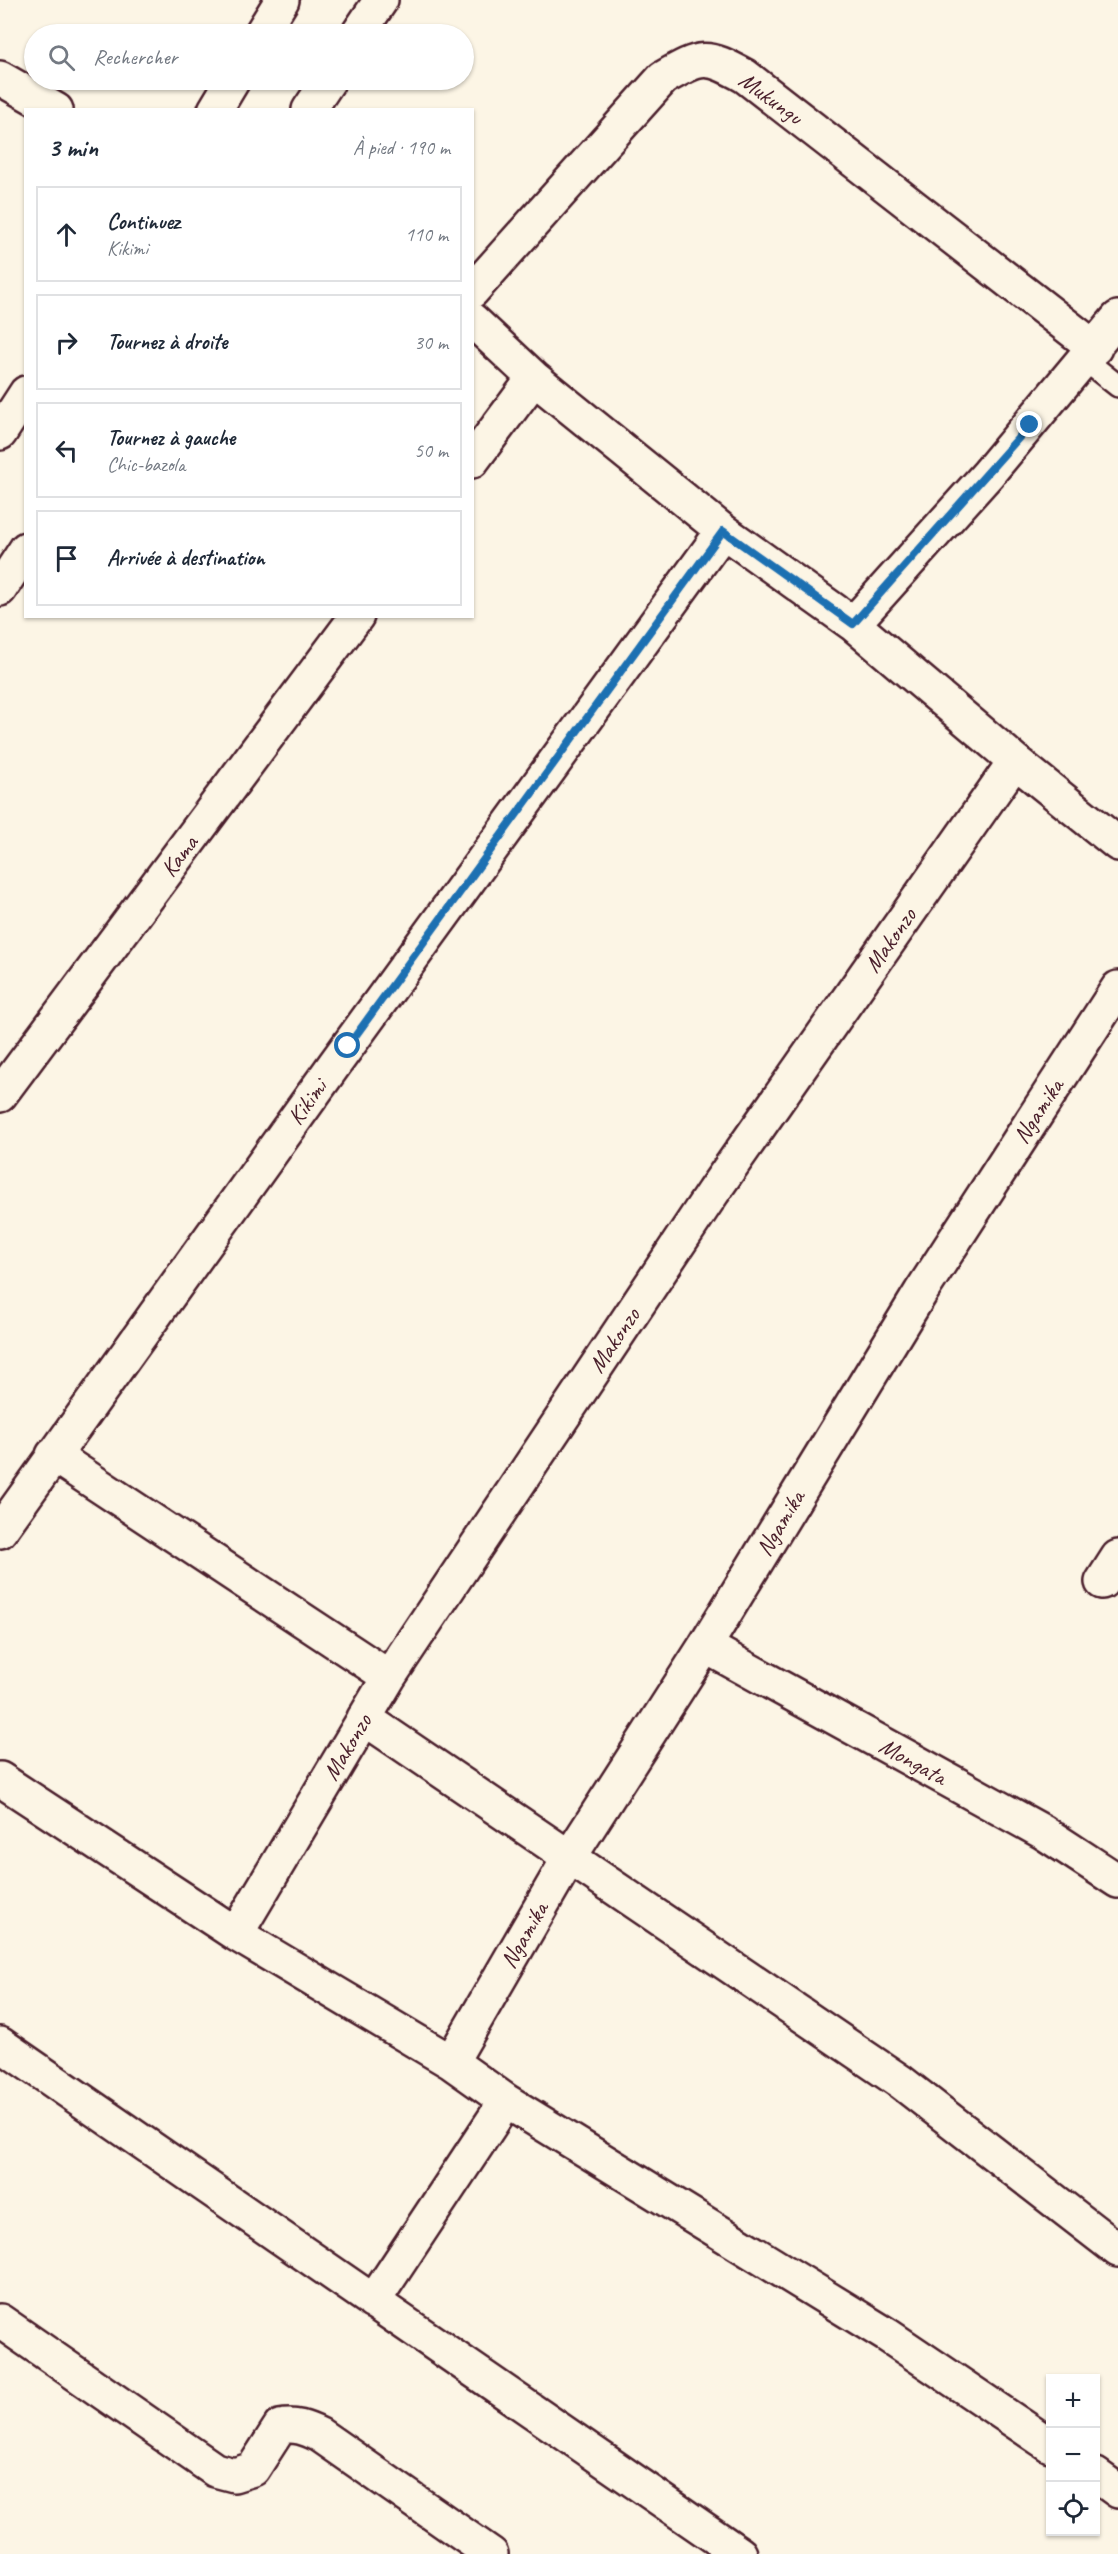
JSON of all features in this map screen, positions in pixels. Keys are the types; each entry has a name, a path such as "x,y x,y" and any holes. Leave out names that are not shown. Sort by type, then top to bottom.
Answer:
{"main road":[{"path":"267,24 282,0"},
{"path":"365,24 381,0"},
{"name":"Mukungu","path":"474,289 663,78 696,60 720,63 745,76 1090,354"},
{"path":"0,78 52,108"},
{"path":"216,108 227,90"},
{"path":"310,108 322,90"},
{"path":"853,624 988,474 1118,318"},
{"path":"474,322 534,378 723,531 853,624 1015,761 1118,844"},
{"path":"474,458 534,378"},
{"path":"0,433 24,396"},
{"name":"Kikimi","path":"0,1531 334,1065 723,531"},
{"path":"0,589 24,552"},
{"name":"Kama","path":"0,1095 356,618"},
{"name":"Makonzo","path":"236,1934 389,1677 713,1191 1015,761"},
{"name":"Ngamika","path":"451,2062 569,1858 705,1646 921,1292 1118,988"},
{"path":"53,1455 389,1677"},
{"name":"Mongata","path":"705,1646 1043,1832 1118,1881"},
{"path":"364,1718 901,2082 1118,2250"},
{"path":"0,1779 236,1934 451,2062 506,2101 887,2335 1046,2442"},
{"path":"0,2044 740,2554"},
{"path":"373,2302 506,2101"},
{"path":"0,2321 215,2470 234,2475 253,2469 280,2427 289,2425 304,2427 320,2435 491,2554"},
{"path":"1100,2478 1118,2490"}],"lane":[{"path":"1090,354 1118,386"}],"route":[{"path":"348,1046 723,531 853,624 1030,425"}]}
